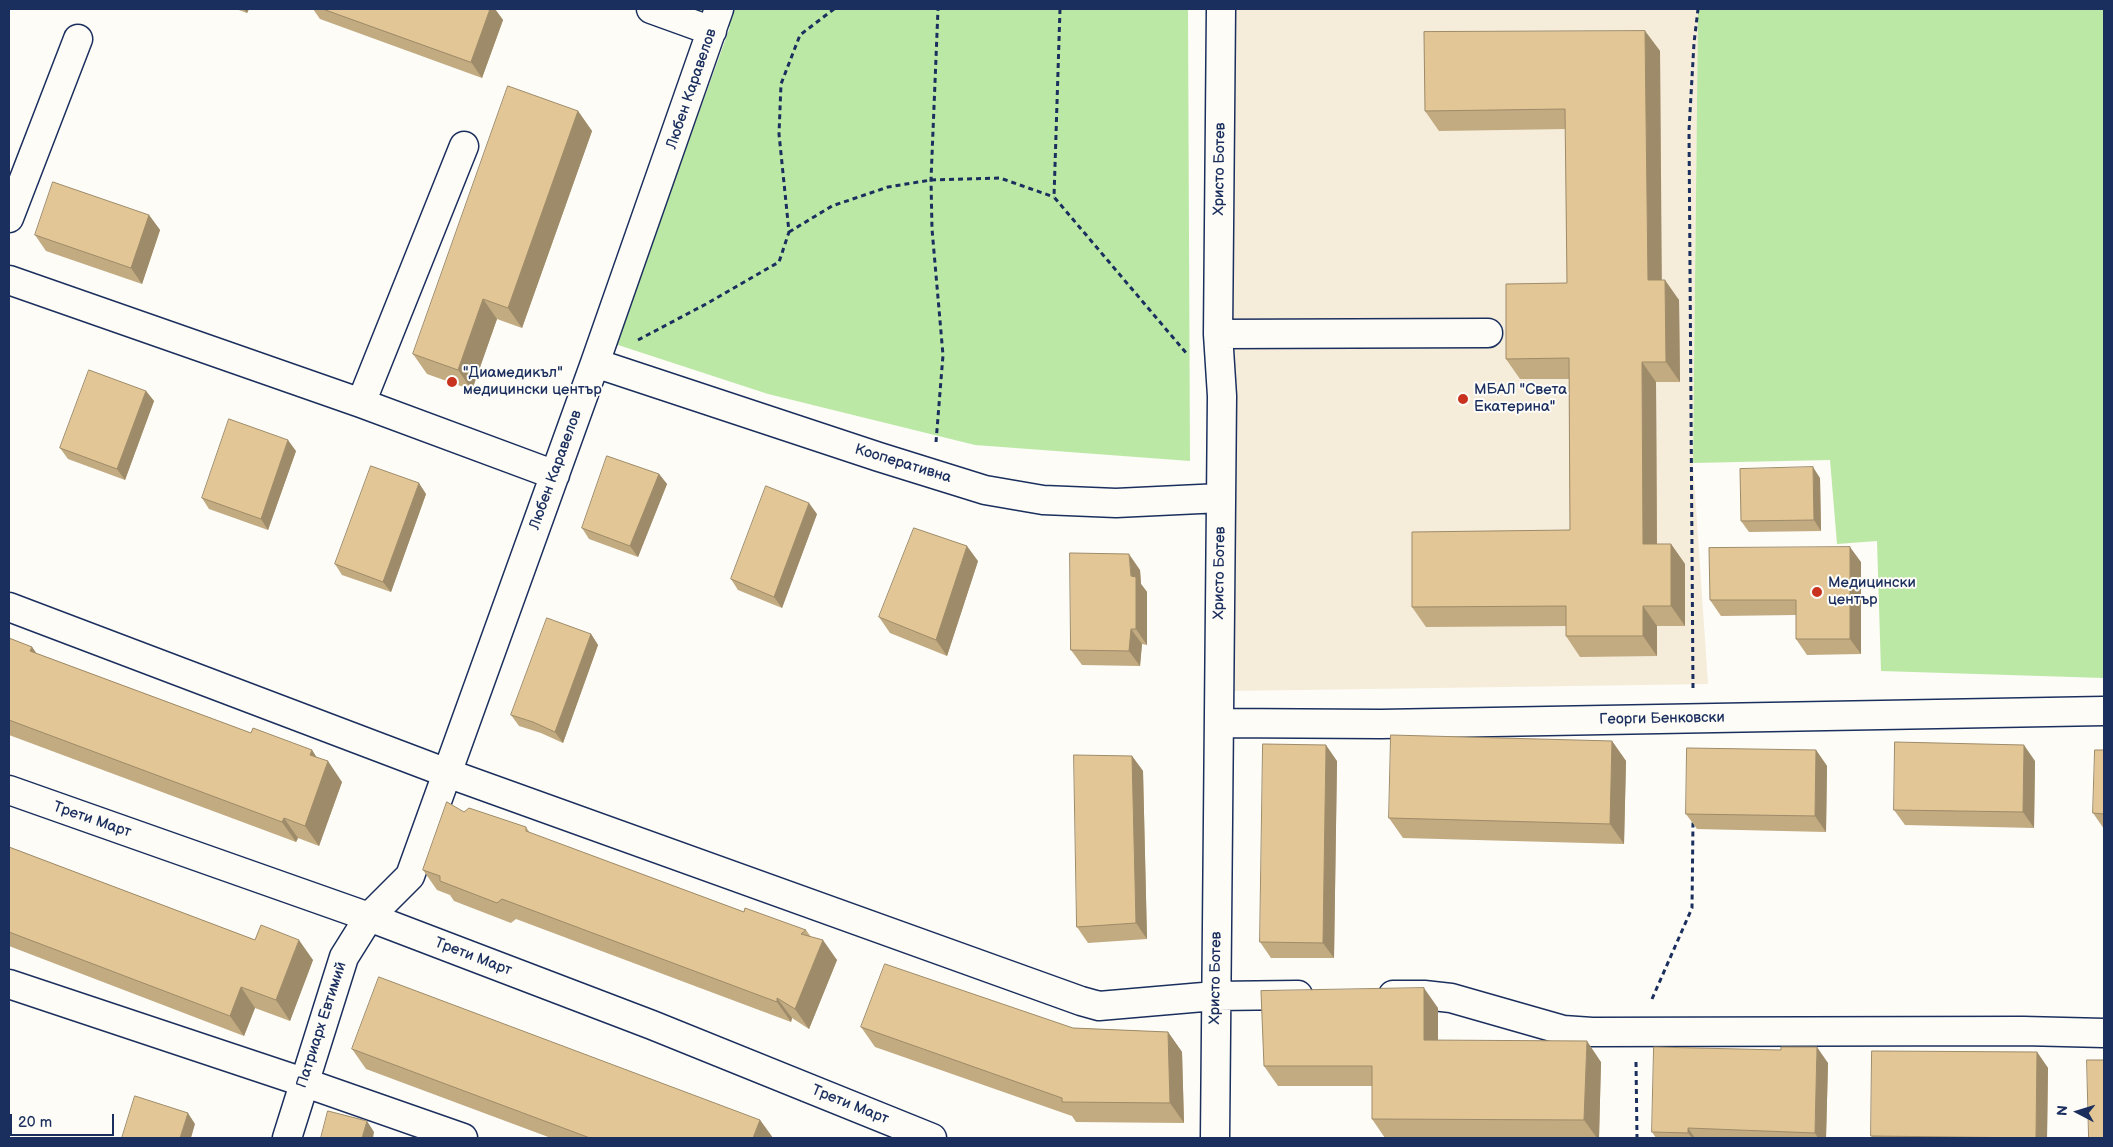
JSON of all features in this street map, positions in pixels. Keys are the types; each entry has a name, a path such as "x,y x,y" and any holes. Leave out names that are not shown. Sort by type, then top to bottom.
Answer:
{"street":[{"path":"651,9 715,20"},
{"name":"Христо Ботев","path":"1215,1138 1222,396 1218,334 1220,9"},
{"name":"Любен Каравелов","path":"369,917 410,876 595,363 715,20"},
{"path":"9,218 78,39"},
{"path":"361,404 464,146"},
{"path":"9,280 361,404 555,475"},
{"path":"1218,334 1488,334"},
{"name":"Кооперативна","path":"595,363 985,490 1043,500 1116,503 1221,498"},
{"path":"9,607 447,773 1081,1001 1099,1006 1215,996 1324,995"},
{"name":"Георги Бенковски","path":"1220,724 1381,724 2104,711"},
{"name":"Трети Март","path":"9,790 369,917 652,1025 932,1138"},
{"name":"Патриарх Евтимий","path":"287,1138 303,1082 344,957 369,917"},
{"path":"9,984 303,1082 463,1138"},
{"path":"1364,995 1424,995 1451,998 1563,1030 1636,1033 2013,1031 2104,1033"}],"path":[{"path":"595,363 706,304 778,262 789,232 779,134 781,84 800,35 834,9"},
{"path":"933,473 943,355 932,229 931,180 938,9"},
{"path":"1054,197 1060,9"},
{"path":"1693,718 1689,130 1698,9"},
{"path":"789,232 832,206 888,187 931,180 1000,178 1054,197 1191,359"},
{"path":"1637,1138 1636,1033 1692,908 1693,813"}],"shaded area":[{"name":"МБАЛ \"Света Екатерина\"","path":"1231,9 1698,9 1693,463 1708,684 1230,691"}],"green space":[{"path":"684,9 1188,9 1190,461 975,445 768,394 615,344 730,27"},
{"path":"1698,9 2104,9 2104,678 1881,671 1877,541 1837,544 1830,460 1693,463"}],"building":[{"path":"323,9 490,9 471,62"},
{"path":"1645,31 1648,280 1665,280 1666,362 1642,362 1643,544 1671,544 1671,606 1643,606 1643,636 1566,636 1566,606 1412,607 1412,532 1570,530 1569,358 1506,359 1506,284 1567,283 1565,109 1425,111 1424,32"},
{"path":"508,86 578,111 508,308 483,299 458,370 413,354"},
{"path":"53,182 149,215 131,268 35,235"},
{"path":"89,370 146,391 117,469 60,448"},
{"path":"229,419 288,440 261,519 202,498"},
{"path":"607,456 659,474 630,546 582,528"},
{"path":"371,466 419,483 383,582 335,564"},
{"path":"1813,467 1814,520 1741,521 1740,469"},
{"path":"766,486 809,503 774,597 731,579"},
{"path":"914,528 967,546 936,640 879,617"},
{"path":"1850,547 1850,639 1796,639 1796,600 1710,600 1709,548"},
{"path":"1070,553 1129,554 1131,576 1136,577 1136,629 1131,629 1129,651 1071,650"},
{"path":"547,618 591,634 555,732 511,715"},
{"path":"9,638 32,647 30,651 251,733 253,728 312,750 310,755 328,761 305,826 284,818 282,822 9,720"},
{"path":"1391,735 1612,741 1610,824 1389,818"},
{"path":"1895,742 2024,745 2023,812 1894,810"},
{"path":"1263,744 1326,745 1323,943 1260,942"},
{"path":"1687,748 1816,750 1815,816 1686,814"},
{"path":"2095,750 2104,750 2104,814 2093,813"},
{"path":"1074,755 1132,756 1136,923 1077,927"},
{"path":"447,802 464,812 469,808 526,827 526,831 744,912 745,908 806,930 801,934 823,940 795,1009 777,998 777,1002 502,899 497,903 440,881 440,876 423,870"},
{"path":"9,847 255,940 261,925 299,940 276,1000 241,987 230,1016 9,932"},
{"path":"885,964 1073,1028 1168,1032 1170,1103 1062,1102 1062,1098 861,1027"},
{"path":"379,977 760,1120 753,1138 590,1138 352,1049"},
{"path":"1424,988 1424,1040 1587,1041 1584,1120 1372,1119 1372,1066 1264,1066 1261,991"},
{"path":"1654,1047 1781,1050 1781,1047 1817,1047 1815,1133 1688,1128 1688,1133 1652,1132"},
{"path":"1872,1051 2037,1052 2036,1138 1871,1136"},
{"path":"2087,1060 2104,1060 2104,1138 2089,1138"},
{"path":"135,1096 188,1113 180,1138 122,1138"},
{"path":"328,1111 367,1121 362,1138 321,1138"}],"place":[{"name":"\"Диамедикъл\" медицински център","path":"452,382"},
{"name":"МБАЛ \"Света Екатерина\"","path":"1463,399"},
{"name":"Медицински център","path":"1817,592"}]}
